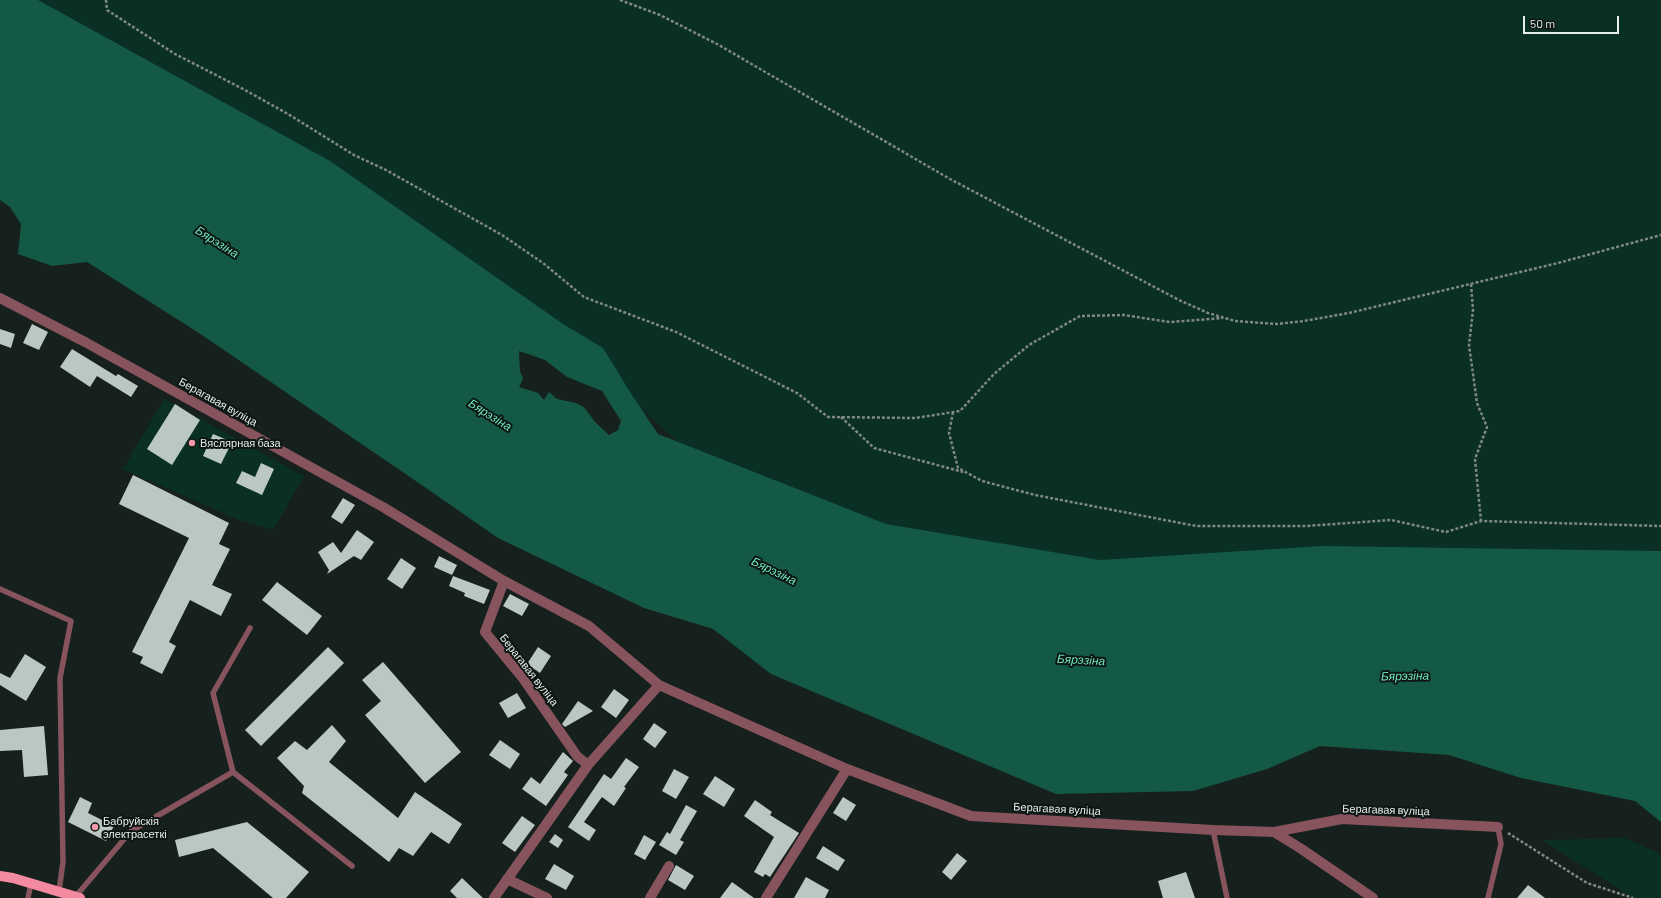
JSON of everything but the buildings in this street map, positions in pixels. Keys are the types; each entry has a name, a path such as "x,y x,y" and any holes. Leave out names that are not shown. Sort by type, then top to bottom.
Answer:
{"main road":[{"path":"0,876 31,883 78,897"}],"street":[{"name":"Берагавая вуліца","path":"0,298 85,342 383,507 504,581 588,626 659,685 847,770 971,816 1213,830 1274,832 1342,819 1498,827"},
{"name":"Берагавая вуліца","path":"504,581 485,632 522,677 577,756 588,765"},
{"path":"494,898 588,765 659,685"},
{"path":"766,898 847,770"},
{"name":"Берагавая вуліца","path":"1274,832 1373,898"},
{"path":"650,898 669,866"},
{"path":"507,879 547,898"}],"lane":[{"path":"0,589 71,622 60,678 63,862 59,891"},
{"path":"250,628 213,692 233,772 352,866"},
{"path":"78,897 131,831 233,772"},
{"path":"1488,898 1501,844 1498,827"},
{"path":"1213,830 1227,898"},
{"path":"28,898 31,883"}],"path":[{"path":"106,0 107,10 175,54 245,90 288,114 354,155 386,170 502,235 543,263 584,297 676,332 797,393 828,417 915,418 960,411 994,374 1029,345 1080,316 1124,315 1170,322 1223,318"},
{"path":"620,0 660,16 717,44 950,179 1179,300 1223,318 1242,322 1268,324 1304,322 1472,284 1624,246 1661,235"},
{"path":"1472,284 1473,310 1469,345 1477,403 1487,427 1475,459 1480,521"},
{"path":"953,412 949,433 958,468 982,481 1035,495 1196,526 1306,526 1391,520 1446,532 1480,521 1661,526"},
{"path":"841,417 874,448 967,473"},
{"path":"1498,827 1587,883 1633,898"}],"shaded area":[{"path":"25,0 1661,0 1661,560 1095,569 878,531 679,443 559,333"},
{"name":"Вяслярная база","path":"164,399 304,476 273,530 239,520 123,469"},
{"path":"1625,838 1661,854 1661,898 1633,898 1542,840"}],"water":[{"name":"Бярэзіна","path":"0,0 38,0 330,161 563,324 603,348 658,434 886,524 1100,560 1322,546 1661,551 1661,822 1635,801 1521,778 1449,755 1320,746 1267,769 1193,791 1056,794 771,674 713,629 644,608 498,538 199,333 87,262 52,266 18,254 21,224 10,207 0,200","holes":["519,351 545,360 567,377 602,391 621,421 618,430 609,435 595,422 584,407 576,403 557,399 549,392 544,400 538,393 519,387 523,379 520,371"]}],"place":[{"name":"Вяслярная база","path":"192,443"},
{"name":"Бабруйскія электрасеткі","path":"95,827"}]}
